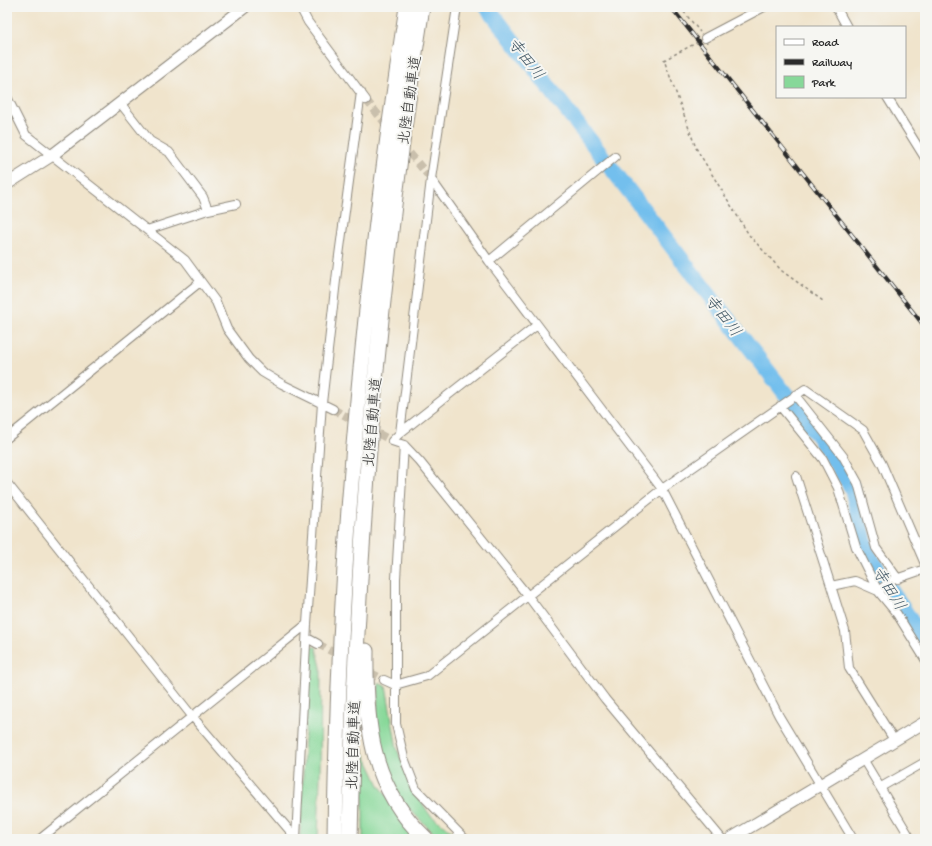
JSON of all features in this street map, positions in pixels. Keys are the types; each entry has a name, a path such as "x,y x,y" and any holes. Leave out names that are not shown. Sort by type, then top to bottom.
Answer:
{"highway":[{"name":"北陸自動車道","path":"335,839 343,610 351,490 371,269 407,7"},
{"name":"北陸自動車道","path":"350,839 354,696 366,488 386,273 422,7"},
{"path":"366,488 366,678 369,731 378,765 393,798 409,821 426,839"},
{"path":"325,839 338,641 343,610"}],"street":[{"path":"7,184 51,156 121,104 245,7"},
{"path":"300,7 308,22 366,100"},
{"path":"400,433 431,179 457,7"},
{"path":"705,38 764,7"},
{"path":"836,7 846,26"},
{"path":"296,839 307,624 322,403 361,92"},
{"path":"7,97 26,135 185,260 216,302 227,329 249,359 262,372 282,384 332,409"},
{"path":"889,98 925,158"},
{"path":"121,104 150,141 169,152 203,197 208,210"},
{"path":"489,261 615,157"},
{"path":"431,179 489,261 662,489 779,716 853,839"},
{"path":"147,230 208,210 236,204"},
{"path":"7,438 200,282"},
{"path":"537,325 400,433 392,441 404,446 420,462 528,596 605,699 722,839"},
{"path":"384,680 395,684 427,676 662,489 795,395 805,390 863,430 882,464 925,564"},
{"path":"795,395 843,456 858,483 876,548 898,579"},
{"path":"780,406 823,459 838,488 856,547 878,591 897,614 925,659"},
{"path":"404,446 396,579 396,724 404,758 416,789 465,839"},
{"path":"796,476 845,631 849,668 894,740"},
{"path":"7,483 192,716 296,839"},
{"path":"878,591 898,579 925,569"},
{"path":"831,586 855,581 878,591"},
{"path":"40,839 307,624"},
{"path":"307,638 318,644"},
{"path":"730,839 925,722"},
{"path":"862,759 911,839"},
{"path":"880,787 924,765"}],"path":[{"path":"680,7 705,38 664,60 696,148 749,235 782,271 823,302"}],"green space":[{"path":"309,647 316,647 321,667 318,839 300,839"},
{"path":"379,683 386,686 397,749 412,788 430,815 462,839 440,839 408,808 397,792 389,773 376,723"},
{"path":"363,751 379,785 420,839 363,839"}],"waterway":[{"name":"寺田川","path":"487,7 818,436 852,488 867,552 925,643"}],"tunnel":[{"path":"366,100 390,129"},
{"path":"402,144 431,179"},
{"path":"333,409 358,423"},
{"path":"368,428 392,441"},
{"path":"318,644 384,680"}],"railway":[{"path":"671,7 925,327"}]}
